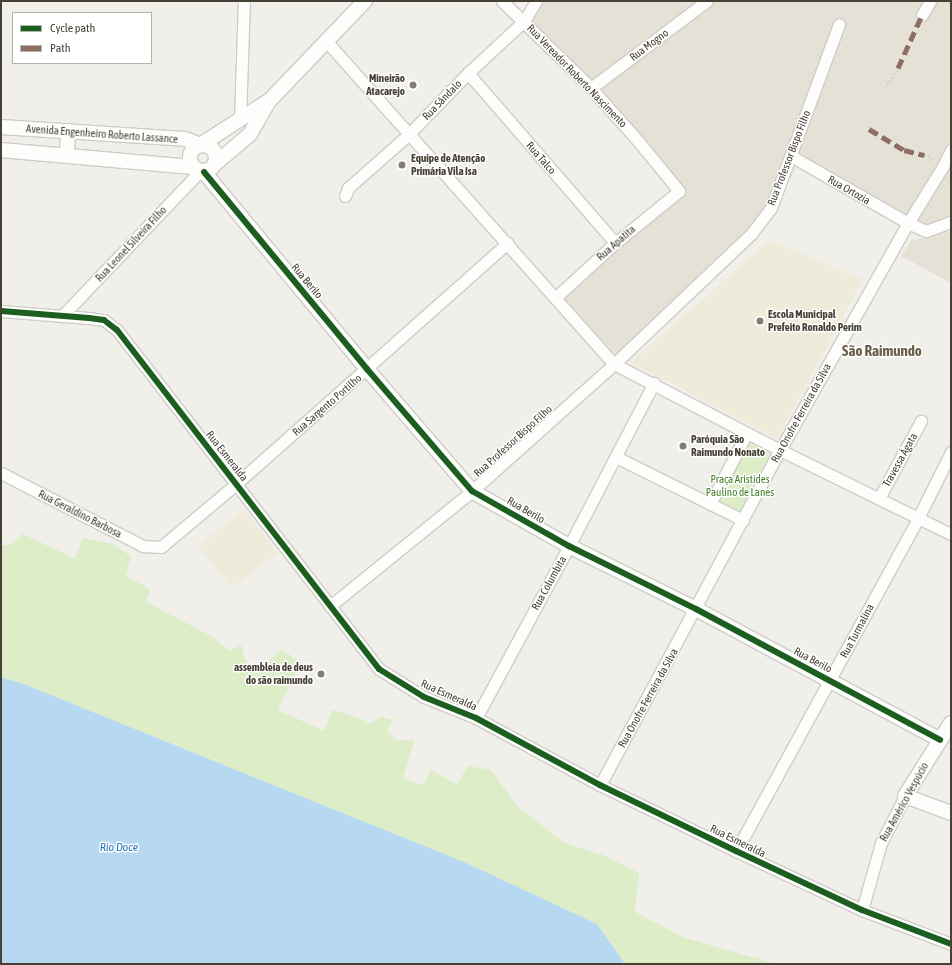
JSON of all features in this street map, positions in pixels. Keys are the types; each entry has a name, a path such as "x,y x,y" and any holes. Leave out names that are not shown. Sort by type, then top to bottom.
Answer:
{"street":[{"path":"240,118 244,1"},
{"path":"1,150 203,168 250,134 269,101 365,1"},
{"name":"Rua Vereador Roberto Nascimento","path":"502,1 524,20 591,88 638,141 679,191"},
{"name":"Rua Sândalo","path":"345,196 348,188 409,134 468,73 524,20 536,1"},
{"name":"Rua Mogno","path":"591,88 707,1"},
{"path":"922,15 930,1"},
{"name":"Rua Professor Bispo Filho","path":"330,606 472,491 614,364 752,232 771,208 839,24"},
{"path":"327,42 556,297 614,364 654,383 780,450 951,534"},
{"name":"Rua Talco","path":"468,73 615,243"},
{"path":"203,168 190,154 194,148 269,101"},
{"name":"Avenida Engenheiro Roberto Lassance","path":"1,127 185,139 202,144"},
{"path":"67,156 68,131"},
{"path":"202,144 207,145 216,155 203,168"},
{"name":"Rua Onofre Ferreira da Silva","path":"600,785 696,609 780,450 908,223 943,166 951,150"},
{"name":"Rua Ortozia","path":"791,156 926,232 951,222"},
{"name":"Rua Leonel Silveira Filho","path":"62,316 203,168"},
{"name":"Rua Berilo","path":"203,168 367,369 472,491 569,546 696,609 940,740"},
{"name":"Rua Apatita","path":"556,297 615,243 679,191"},
{"name":"Rua Sargento Portilho","path":"161,547 236,484 367,369 507,243"},
{"name":"Rua Esmeralda","path":"1,311 104,320 117,330 379,669 424,697 476,718 600,785 736,851 862,910 951,944"},
{"name":"Rua Columbita","path":"476,718 569,546 654,383"},
{"name":"Travessa Ágata","path":"879,498 921,421"},
{"path":"710,504 747,433"},
{"name":"Rua Turmalina","path":"736,851 918,518 951,452"},
{"path":"616,457 743,520"},
{"name":"Rua Geraldino Barbosa","path":"1,473 143,546 161,547"},
{"name":"Rua Américo Vespúcio","path":"862,910 881,843 906,796 951,723"},
{"path":"906,796 951,813"}],"path":[{"path":"885,89 898,68"}],"shaded area":[{"path":"534,1 951,1 951,217 920,230 800,160 758,237 617,356 562,297 681,184 525,14"},
{"path":"951,231 951,283 901,256 912,240 927,238"},
{"name":"Escola Municipal Prefeito Ronaldo Perim","path":"770,240 863,280 777,439 631,362"},
{"path":"244,510 277,553 232,588 198,546"}],"green space":[{"name":"Praça Aristides Paulino de Lanes","path":"746,441 774,456 741,519 713,504"},
{"path":"23,534 75,559 83,538 112,544 131,556 126,576 150,589 146,602 213,637 229,651 241,645 247,665 259,671 282,649 300,663 278,710 324,731 332,710 360,718 369,724 382,717 393,720 387,731 396,740 414,741 403,778 423,785 431,770 457,784 468,766 491,770 516,805 564,843 603,855 639,873 635,912 685,938 776,964 625,964 597,924 464,862 26,685 1,677 1,545 9,545"}],"water":[{"name":"Rio Doce","path":"1,677 26,685 464,862 597,924 625,964 1,964"}],"marked path":[{"path":"898,68 922,15"},
{"path":"869,129 904,150 924,155"}],"cycle path":[{"path":"204,172 367,369 472,491 569,546 696,609 940,740"},
{"path":"1,311 104,320 117,330 379,669 424,697 476,718 600,785 736,851 862,910 951,944"}],"place":[{"name":"Mineirão Atacarejo","path":"413,85"},
{"name":"Equipe de Atenção Primária Vila Isa","path":"402,165"},
{"name":"Escola Municipal Prefeito Ronaldo Perim","path":"760,321"},
{"name":"Paróquia São Raimundo Nonato","path":"683,446"},
{"name":"assembleia de deus do são raimundo","path":"321,674"}],"district":[{"name":"São Raimundo","path":"882,351"}]}
